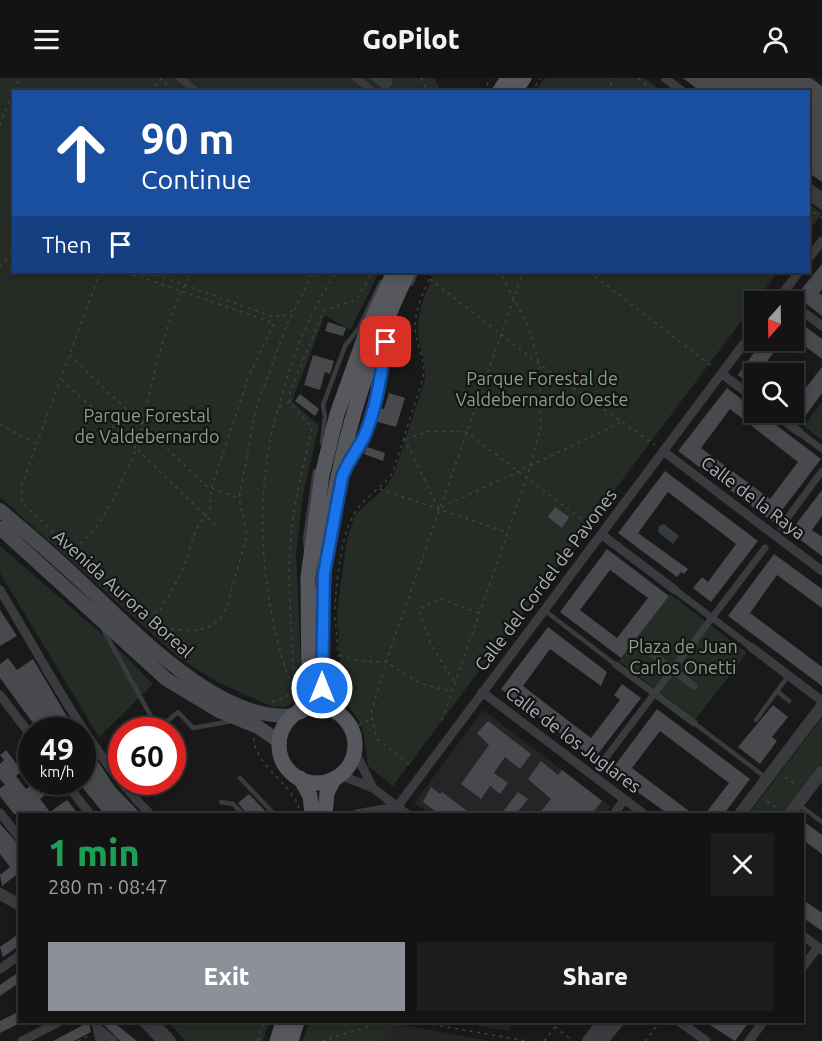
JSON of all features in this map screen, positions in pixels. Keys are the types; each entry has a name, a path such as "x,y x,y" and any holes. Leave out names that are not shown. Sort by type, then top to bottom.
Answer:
{"main road":[{"path":"312,813 310,796 300,778 285,764 280,742 284,728 297,713 309,688 322,475 338,414 366,333 394,273"},
{"path":"325,813 327,793 337,777 350,765 355,752 351,729 336,705 328,703 322,688 316,575 351,419 379,337 408,273"},
{"name":"Avenida Aurora Boreal","path":"0,510 175,667 225,698 264,715 297,713"},
{"name":"Avenida Aurora Boreal","path":"0,528 166,679 187,694 267,732 280,742"},
{"path":"297,713 336,705"},
{"path":"300,778 317,783 337,777"},
{"path":"277,1041 284,1023"},
{"path":"291,1041 297,1023"}],"street":[{"path":"180,78 194,90"},
{"path":"356,78 371,90"},
{"path":"657,78 671,90"},
{"path":"665,78 680,90"},
{"path":"810,197 822,206"},
{"path":"810,256 822,241"},
{"path":"784,291 798,273"},
{"path":"804,312 822,326"},
{"name":"Calle del Cordel de Pavones","path":"397,807 744,344"},
{"path":"722,374 744,390"},
{"path":"787,423 822,449"},
{"name":"Calle de la Raya","path":"663,451 822,571"},
{"path":"781,527 822,471"},
{"path":"601,534 822,701"},
{"path":"598,768 765,548"},
{"path":"0,590 97,749 122,784 149,813"},
{"path":"651,653 694,686"},
{"path":"616,665 694,723"},
{"name":"Calle de los Juglares","path":"482,692 643,813"},
{"path":"0,695 18,719"},
{"path":"741,813 822,706"},
{"path":"355,752 362,771 373,788 406,813"},
{"path":"785,812 798,804 822,772"},
{"path":"337,777 373,788"},
{"path":"75,795 89,813"},
{"path":"615,813 624,800"},
{"path":"362,813 397,807"},
{"path":"0,813 18,836"},
{"path":"0,894 18,904"},
{"path":"804,936 820,948 804,966"},
{"path":"0,968 18,956"},
{"path":"22,1041 57,1023"},
{"path":"144,1023 161,1041"},
{"path":"153,1023 170,1041"},
{"path":"588,1041 602,1023"},
{"path":"602,1041 617,1023"},
{"path":"681,1023 706,1041"},
{"path":"748,1041 762,1023"},
{"path":"98,1031 113,1041"}],"lane":[{"path":"321,447 325,417 323,405 345,346 359,328 386,273"},
{"path":"406,294 416,273"},
{"path":"316,575 344,471 363,438 372,413 380,386 386,342 397,314"},
{"path":"316,466 305,538 316,575"},
{"path":"543,610 616,665"},
{"path":"98,618 158,729 178,712 193,728 241,720"},
{"path":"756,720 788,676"},
{"path":"777,691 789,701"},
{"path":"694,723 767,778"},
{"path":"240,778 273,813"},
{"path":"221,802 233,804 242,813"},
{"path":"798,804 822,822"}],"path":[{"path":"152,90 162,78"},
{"path":"638,78 653,90"},
{"path":"0,125 12,93"},
{"path":"0,267 12,253"},
{"path":"100,273 22,484 21,503 157,627 170,631 192,632 207,628 220,619 227,606 247,535 239,498 256,408 270,366 314,273"},
{"path":"129,273 274,323 249,376 211,489 212,500 206,516 196,529 182,572 159,612 143,614"},
{"path":"152,273 273,317 286,315 296,308"},
{"path":"72,549 86,542 98,525 137,449 168,324 191,273"},
{"path":"294,680 288,677 280,653 263,571 263,493 287,369 317,301 335,273"},
{"path":"267,707 292,692 294,680 289,573 291,539 296,500 312,428 290,402 290,392 324,310 356,300 371,273"},
{"path":"336,705 339,687 336,602 348,528 358,508 380,489 393,472 405,438 424,370 416,324 419,303 432,273"},
{"path":"442,720 526,477 541,426 539,364 529,328 501,273"},
{"path":"409,764 376,739 371,714 386,662 523,273"},
{"path":"590,273 713,367"},
{"path":"429,278 501,332 539,364 663,451"},
{"path":"70,354 211,489 239,498"},
{"path":"61,379 219,529"},
{"path":"278,408 290,402"},
{"path":"439,509 621,423"},
{"path":"0,424 37,444"},
{"path":"405,438 430,431 466,432 601,534"},
{"path":"405,438 439,509"},
{"path":"380,489 507,532"},
{"path":"454,681 431,645 419,610 439,598 479,613"},
{"path":"338,655 360,661 386,662 419,683 451,691"},
{"path":"359,725 372,719"},
{"path":"254,738 255,746 275,778 297,802 298,813"},
{"path":"785,777 798,786"},
{"path":"767,801 785,812"},
{"path":"257,1041 264,1023"},
{"path":"322,1041 379,1023"},
{"path":"424,1023 527,1041"},
{"path":"550,1023 573,1041"},
{"path":"544,1041 558,1023"},
{"path":"645,1041 659,1023"},
{"path":"78,1041 98,1031"},
{"path":"334,1041 335,1037"},
{"path":"258,1038 265,1041"}],"shaded area":[{"path":"369,78 391,78 393,83 385,90"},
{"path":"664,524 679,536 673,544 658,532 659,526"},
{"path":"483,710 611,807 606,813 429,813 414,803"},
{"path":"400,1023 491,1041 382,1041"},
{"path":"464,1023 514,1023 508,1031"}],"green space":[{"name":"Parque Forestal de Valdebernardo","path":"0,78 434,78 440,90 12,90 12,273 378,273 350,330 325,315 292,401 319,426 303,494 296,553 302,690 294,702 285,707 273,707 217,682 178,657 0,497"},
{"path":"545,78 645,78 661,90 537,90"},
{"path":"810,204 822,213 810,230"},
{"name":"Parque Forestal de Valdebernardo Oeste","path":"434,273 777,273 764,291 744,291 744,317 393,786 368,766 360,723 342,701 337,612 347,540 355,515 384,489 394,474 425,380 419,338 419,316"},
{"path":"822,402 822,440 804,426"},
{"path":"0,546 111,642 153,684 119,717 108,717 108,728 99,737 96,732 96,717 87,717 0,573"},
{"name":"Plaza de Juan Carlos Onetti","path":"670,594 747,653 695,720 619,661"},
{"path":"822,717 822,764 784,813 750,813"},
{"path":"170,1023 269,1023 263,1041 185,1041"},
{"path":"310,1023 397,1023 382,1041 302,1041"}],"building":[{"path":"683,78 811,78 822,86 822,182 810,173 810,90 698,90"},
{"path":"822,264 822,289 819,293 822,295 822,316 804,302 804,291 800,291"},
{"path":"328,322 346,328 343,336 325,331"},
{"path":"804,326 822,339 822,359 804,346"},
{"path":"755,351 775,351 766,363 747,363"},
{"path":"313,355 334,361 330,374 325,372 320,390 304,385"},
{"path":"744,367 744,380 738,375"},
{"path":"822,367 822,393 804,418 804,390"},
{"path":"727,388 744,401 744,420 730,409 701,448 770,499 798,462 748,423 774,423 821,459 773,522 678,451"},
{"path":"389,393 405,398 396,427 375,421 379,408 384,409"},
{"path":"300,394 319,409 315,416 295,401"},
{"path":"367,447 385,453 383,461 364,454"},
{"path":"665,471 758,541 711,602 693,588 702,577 708,582 736,544 668,492 638,533 688,569 684,574 681,572 677,577 618,533"},
{"path":"822,490 822,516 812,530 822,537 822,556 790,532"},
{"path":"555,507 569,517 562,528 548,517"},
{"path":"607,549 669,596 621,658 560,612","holes":["610,570 648,598 617,638 580,610"]},
{"path":"774,554 822,589 822,608 777,575 750,613 822,667 822,686 728,616"},
{"path":"0,610 17,636 0,646"},
{"path":"548,627 607,672 601,686 550,649 523,686 570,722 591,738 620,700 614,695 622,684 641,698 594,759 501,689"},
{"path":"8,658 17,670 33,659 67,717 28,717 0,678 0,664"},
{"path":"773,705 788,717 772,737 777,741 760,764 738,747"},
{"path":"657,709 750,779 725,813 706,813 729,783 660,731 632,768 692,813 667,813 610,772"},
{"path":"488,721 531,754 520,769 505,757 494,773 508,783 500,794 490,786 481,799 461,784 489,745 477,733"},
{"path":"6,750 18,766 16,776 18,795 45,795 40,799 50,812 67,800 77,813 14,814 0,796 0,788 5,785 0,779 0,764 4,760 0,755"},
{"path":"97,760 108,776 108,795 123,795 140,813 103,813 89,795 96,795"},
{"path":"541,761 558,775 562,770 602,801 593,813 540,813 551,799 528,779"},
{"path":"431,787 440,794 442,792 470,813 438,813 423,802"},
{"path":"518,792 528,799 517,813 502,813"},
{"path":"249,794 267,813 246,813 238,803"},
{"path":"804,822 822,835 822,854 804,840"},
{"path":"0,824 18,844 18,874 2,886 0,875 10,867 0,854"},
{"path":"804,900 822,913 822,931 804,918"},
{"path":"18,934 18,946 3,957 0,947"},
{"path":"18,972 18,983 0,996 0,985"},
{"path":"18,1012 18,1023 20,1023 0,1033 0,1021"},
{"path":"89,1023 91,1032 74,1041 53,1041"},
{"path":"114,1023 137,1041 120,1041 103,1024"},
{"path":"707,1023 748,1023 735,1041"}],"route":[{"path":"322,688 321,626 324,574 342,477 346,465 363,438 372,413 380,386 386,342"}]}
